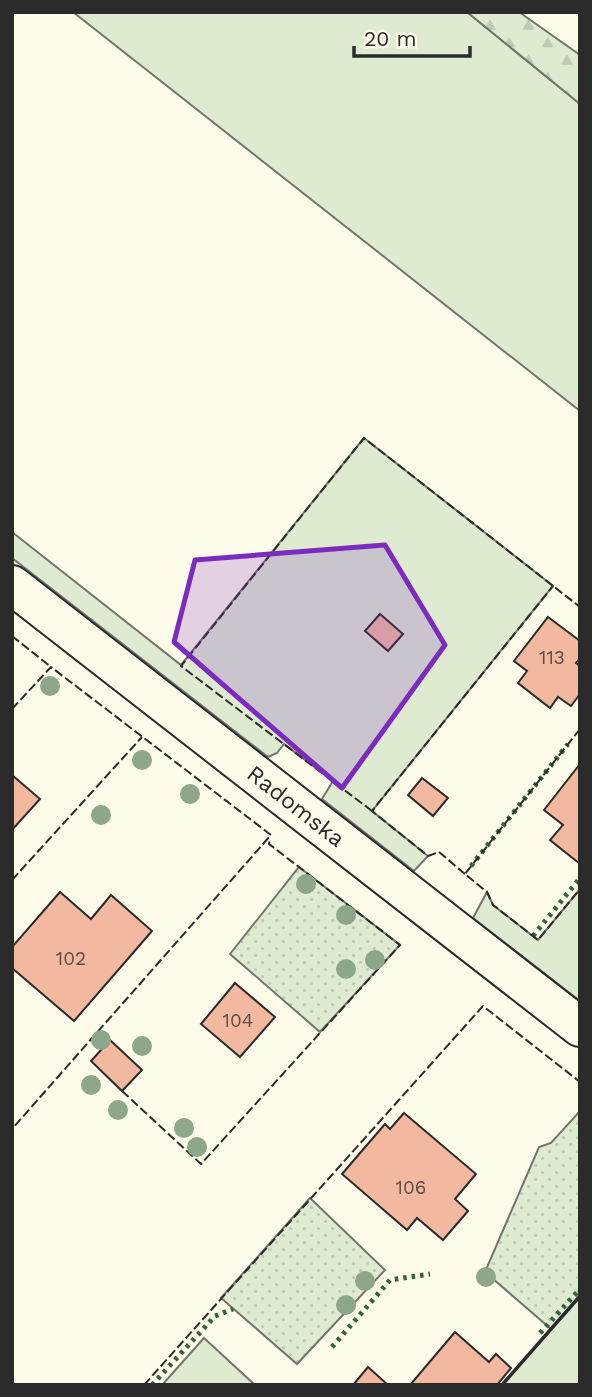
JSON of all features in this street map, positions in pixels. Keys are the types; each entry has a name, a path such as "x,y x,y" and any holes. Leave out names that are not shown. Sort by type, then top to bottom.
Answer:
{"street":[{"name":"Radomska","path":"12,584 580,1027"}],"highlighted area":[{"path":"385,545 445,645 342,788 174,642 195,560"}],"green space":[{"path":"73,12 467,12 580,104 580,411"},
{"path":"467,12 519,12 580,55 580,104"},
{"path":"364,438 553,586 372,811 428,856 414,871 322,799 333,781 284,744 277,753 268,757 12,558 12,532 181,665"},
{"path":"299,867 400,945 320,1032 230,954"},
{"path":"580,889 580,1001 473,918 487,892 493,905 538,940"},
{"path":"580,1111 580,1296 551,1329 485,1272 539,1147 551,1143"},
{"path":"310,1198 385,1270 297,1364 221,1298"},
{"path":"580,1296 580,1385 502,1385"},
{"path":"204,1338 255,1385 162,1385"}],"building":[{"path":"380,614 403,634 388,651 365,631"},
{"path":"548,617 580,641 580,658 576,663 580,666 580,694 571,706 558,697 550,708 518,683 527,671 514,661"},
{"path":"580,764 580,864 550,840 563,825 544,810"},
{"path":"12,775 40,799 12,830"},
{"path":"422,778 448,798 433,816 408,795"},
{"path":"60,892 91,919 111,895 152,931 74,1021 12,968 12,947"},
{"path":"235,983 275,1017 240,1057 201,1024"},
{"path":"110,1040 142,1070 122,1091 91,1061"},
{"path":"404,1113 476,1174 455,1199 468,1211 443,1240 417,1218 407,1230 342,1174 385,1124 390,1129"},
{"path":"455,1332 489,1362 496,1354 511,1368 497,1385 410,1385"},
{"path":"368,1367 388,1385 353,1385"}],"hedge":[{"path":"471,866 568,744"},
{"path":"533,936 580,878"},
{"path":"332,1347 390,1280 430,1274"},
{"path":"540,1333 580,1289"},
{"path":"152,1385 215,1316 233,1309"}],"fence":[{"path":"372,811 181,666 364,438 580,607"},
{"path":"465,874 439,852 428,856 372,811 553,586"},
{"path":"12,636 51,667"},
{"path":"12,709 51,667 271,835 12,1129"},
{"path":"580,729 465,874 487,892 493,905 538,940 580,889"},
{"path":"12,880 142,737"},
{"path":"122,1091 201,1164 400,945 269,844 270,838"},
{"path":"144,1385 483,1006 580,1082"}],"wall":[{"path":"502,1385 580,1296"}]}
